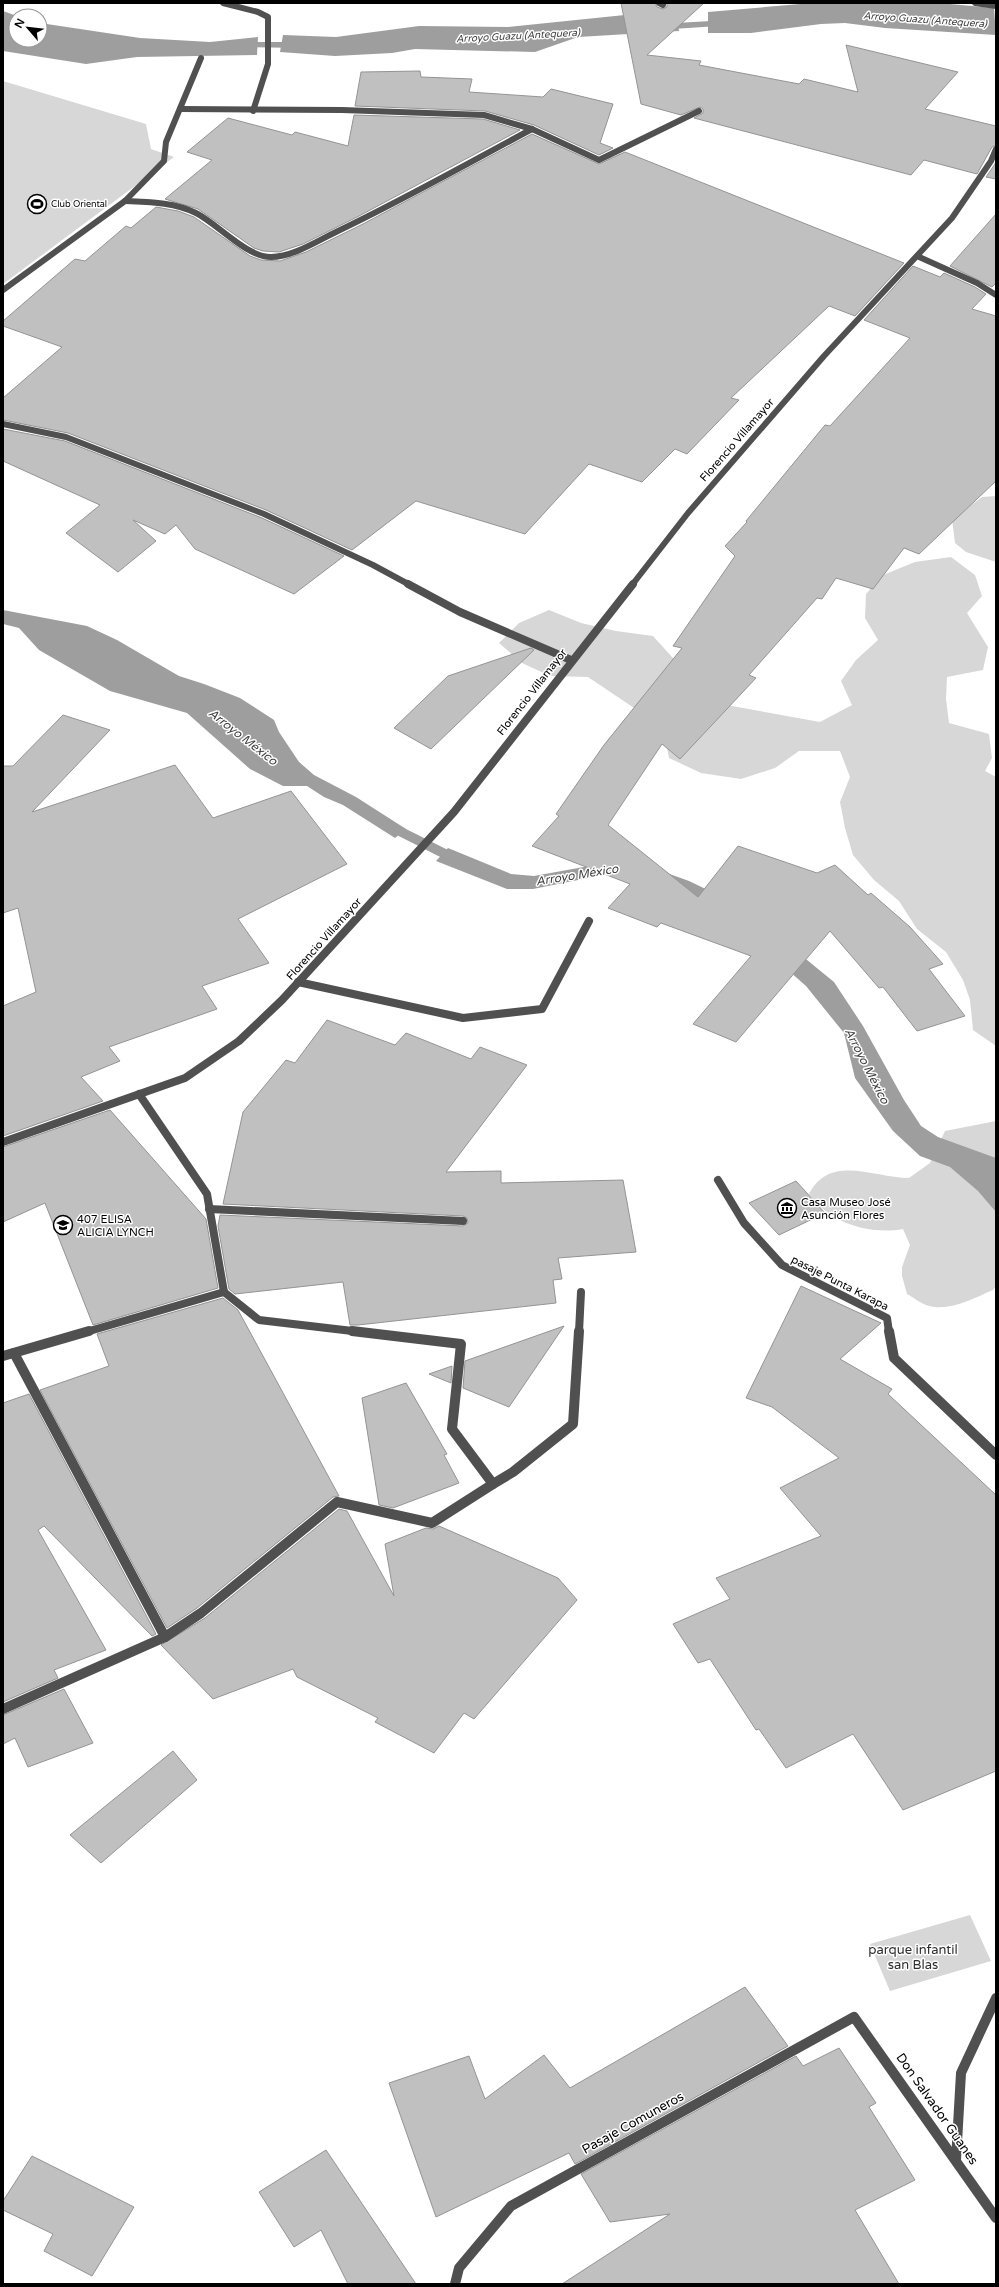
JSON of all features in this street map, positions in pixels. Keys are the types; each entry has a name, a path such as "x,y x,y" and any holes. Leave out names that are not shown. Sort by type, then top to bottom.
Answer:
{"street":[{"path":"224,3 258,12 268,17 268,64 253,111"},
{"path":"976,3 996,6"},
{"path":"3,290 125,201 164,161 166,142 200,58"},
{"path":"180,109 253,111 342,110 484,115 532,130 599,160 699,111"},
{"path":"125,201 171,204 197,214 253,253 273,257 296,251 532,130"},
{"name":"Florencio Villamayor","path":"3,1142 185,1078 239,1041 298,982 454,812 688,513 824,356 952,218 991,161 996,149"},
{"path":"917,256 977,283 996,295"},
{"path":"3,424 66,437 264,514 373,565 460,612 572,660"},
{"path":"298,982 463,1018 542,1009 590,921"},
{"path":"139,1094 207,1194 224,1292 259,1320 461,1344 452,1429 493,1484"},
{"name":"pasaje Punta Karapa","path":"718,1180 744,1223 782,1266 887,1318 894,1358 996,1455"},
{"path":"209,1209 463,1221"},
{"path":"3,1356 224,1292"},
{"path":"3,1709 165,1637 201,1613 337,1502 432,1523 513,1472 573,1424 582,1292"},
{"path":"14,1353 165,1637"},
{"path":"956,2160 962,2073 996,1998"},
{"name":"Don Salvador Guanes","path":"854,2017 996,2218"},
{"name":"Pasaje Comuneros","path":"455,2284 458,2268 511,2206 854,2017"}],"green space":[{"path":"3,81 146,124 151,149 174,157 3,284"},
{"path":"996,496 996,562 966,552 955,543 952,519 982,497"},
{"path":"951,557 975,575 982,596 967,613 988,647 983,670 947,677 946,699 949,723 989,734 992,758 985,771 996,777 996,1046 973,1030 970,1000 963,980 946,952 917,929 899,901 874,880 853,855 845,828 840,802 850,777 840,751 799,751 775,768 741,779 701,773 669,758 664,732 640,712 588,677 550,676 522,663 499,643 519,623 549,610 581,623 616,631 653,636 672,657 704,701 820,722 852,705 841,681 856,660 878,640 865,618 866,594 883,575 915,562"},
{"path":"996,1121 996,1286 993,1290 961,1304 934,1307 924,1304 907,1294 902,1276 902,1267 910,1245 903,1229 877,1230 851,1225 828,1213 809,1194 818,1182 829,1174 841,1171 868,1172 909,1178 930,1163 945,1131"},
{"name":"parque infantil san Blas","path":"970,1915 991,1961 890,1991 870,1944"}],"water":[{"path":"812,3 939,3 994,8 996,35 885,28 845,23 821,24 751,33 708,33 708,12"},
{"path":"3,11 8,13 8,48 48,48 48,24 140,38 210,42 258,37 257,55 137,57 86,64 3,51"},
{"path":"654,12 677,14 679,31 578,37 535,52 415,49 392,53 335,56 280,52 283,35 336,37 419,26 508,27"},
{"path":"3,610 87,626 117,640 179,676 240,698 274,720 279,732 299,762 314,775 356,797 406,829 395,838 343,805 324,797 307,786 283,786 250,769 187,713 110,691 39,650 19,628 3,624"},
{"path":"448,848 511,874 534,876 628,859 689,881 741,906 834,982 863,1026 904,1100 921,1126 938,1137 996,1158 996,1212 978,1191 950,1167 920,1156 893,1131 855,1078 844,1033 806,986 764,949 618,872 533,889 507,889 436,861"}],"building":[{"path":"621,3 655,3 657,7 663,9 667,7 667,3 704,3 647,55 701,61 699,65 799,84 804,79 858,92 846,45 958,72 925,109 996,126 996,145 992,147 977,174 924,160 911,175 694,118 703,113 703,109 700,107 681,115 641,104"},
{"path":"420,71 421,77 472,79 469,92 543,97 551,89 613,104 600,143 613,148 599,155 534,125 485,111 355,106 361,72"},
{"path":"354,115 483,119 520,130 359,216 303,244 279,252 263,251 254,248 198,209 165,199 212,160 187,152 228,118 292,135 295,132 348,146"},
{"path":"532,134 599,164 625,152 904,263 855,316 829,306 731,398 739,400 687,454 675,449 642,482 589,464 525,534 416,501 352,550 266,510 68,433 3,420 3,398 62,347 3,326 3,321 75,259 85,261 126,226 131,228 156,207 178,211 194,217 250,256 261,260 280,261 306,252 363,224"},
{"path":"996,161 996,179 986,177 995,164"},
{"path":"996,214 996,283 992,287 950,266"},
{"path":"913,266 940,277 944,273 975,287 986,294 972,309 996,316 996,481 919,554 904,548 873,589 836,578 822,599 817,598 749,675 756,678 680,759 662,744 608,825 698,897 738,846 817,873 835,865 868,895 871,893 910,927 943,964 929,969 965,1016 917,1031 883,987 879,988 830,931 736,1042 693,1024 751,956 661,923 657,927 608,908 630,884 532,846 559,816 556,814 604,745 682,648 673,646 735,556 725,546 747,522 746,521 825,425 830,426 910,338 864,320"},
{"path":"3,429 65,441 262,518 344,556 294,594 195,549 176,525 165,534 133,520 156,541 118,572 66,533 100,505 3,461"},
{"path":"531,648 534,650 431,749 394,728 448,676"},
{"path":"63,715 110,730 32,812 175,765 213,818 291,791 347,864 238,919 269,963 202,986 217,1009 109,1047 120,1061 81,1077 103,1101 3,1136 3,1006 36,992 18,908 3,913 3,766 13,766"},
{"path":"327,1020 395,1045 406,1033 471,1059 480,1047 527,1065 446,1172 501,1171 501,1183 623,1180 636,1252 558,1258 562,1279 553,1280 556,1303 358,1325 350,1325 343,1282 235,1294 229,1289 218,1226 220,1215 463,1226 468,1223 467,1218 463,1216 223,1204 243,1112 286,1060 295,1063"},
{"path":"110,1110 206,1219 218,1288 93,1325 45,1203 3,1222 3,1147"},
{"name":"Casa Museo José Asunción Flores","path":"796,1181 825,1213 779,1235 749,1203"},
{"path":"801,1286 881,1323 840,1359 892,1389 888,1394 996,1495 996,1771 903,1810 853,1734 786,1768 759,1729 756,1730 710,1659 698,1663 673,1624 730,1599 716,1578 821,1536 780,1488 839,1458 772,1407 746,1398"},
{"path":"223,1298 238,1310 339,1496 333,1497 197,1608 167,1628 40,1390 109,1366 97,1334"},
{"path":"564,1326 509,1407 463,1388 465,1361"},
{"path":"452,1366 451,1383 429,1374"},
{"path":"406,1383 447,1454 444,1455 459,1483 393,1508 379,1505 362,1398"},
{"path":"29,1394 156,1634 152,1636 44,1526 38,1530 106,1650 54,1670 58,1678 3,1702 3,1403"},
{"path":"339,1509 347,1511 394,1596 385,1544 426,1528 433,1529 439,1526 558,1578 577,1600 474,1719 464,1713 434,1753 375,1722 378,1718 297,1677 293,1669 213,1699 161,1645 205,1618"},
{"path":"64,1689 93,1743 28,1767 15,1738 3,1744 3,1715"},
{"path":"173,1751 197,1780 101,1863 70,1835"},
{"path":"745,1987 788,2046 575,2164 569,2153 436,2217 389,2083 469,2056 485,2099 544,2055 570,2088"},
{"path":"839,2048 876,2103 869,2107 915,2180 855,2210 899,2284 562,2284 670,2214 610,2222 581,2174 796,2056 803,2066"},
{"path":"326,2150 416,2284 348,2284 321,2230 294,2247 259,2192"},
{"path":"32,2156 134,2207 92,2276 44,2251 53,2234 3,2210 3,2201"}],"waterway":[{"name":"Arroyo Guazu (Antequera)","path":"658,27 729,23"},
{"name":"Arroyo Guazu (Antequera)","path":"237,45 302,45"},
{"name":"Arroyo México","path":"382,822 463,863"}],"place":[{"name":"Club Oriental","path":"37,204"},
{"name":"Casa Museo José Asunción Flores","path":"787,1208"},
{"name":"407 ELISA ALICIA LYNCH","path":"63,1225"}]}
